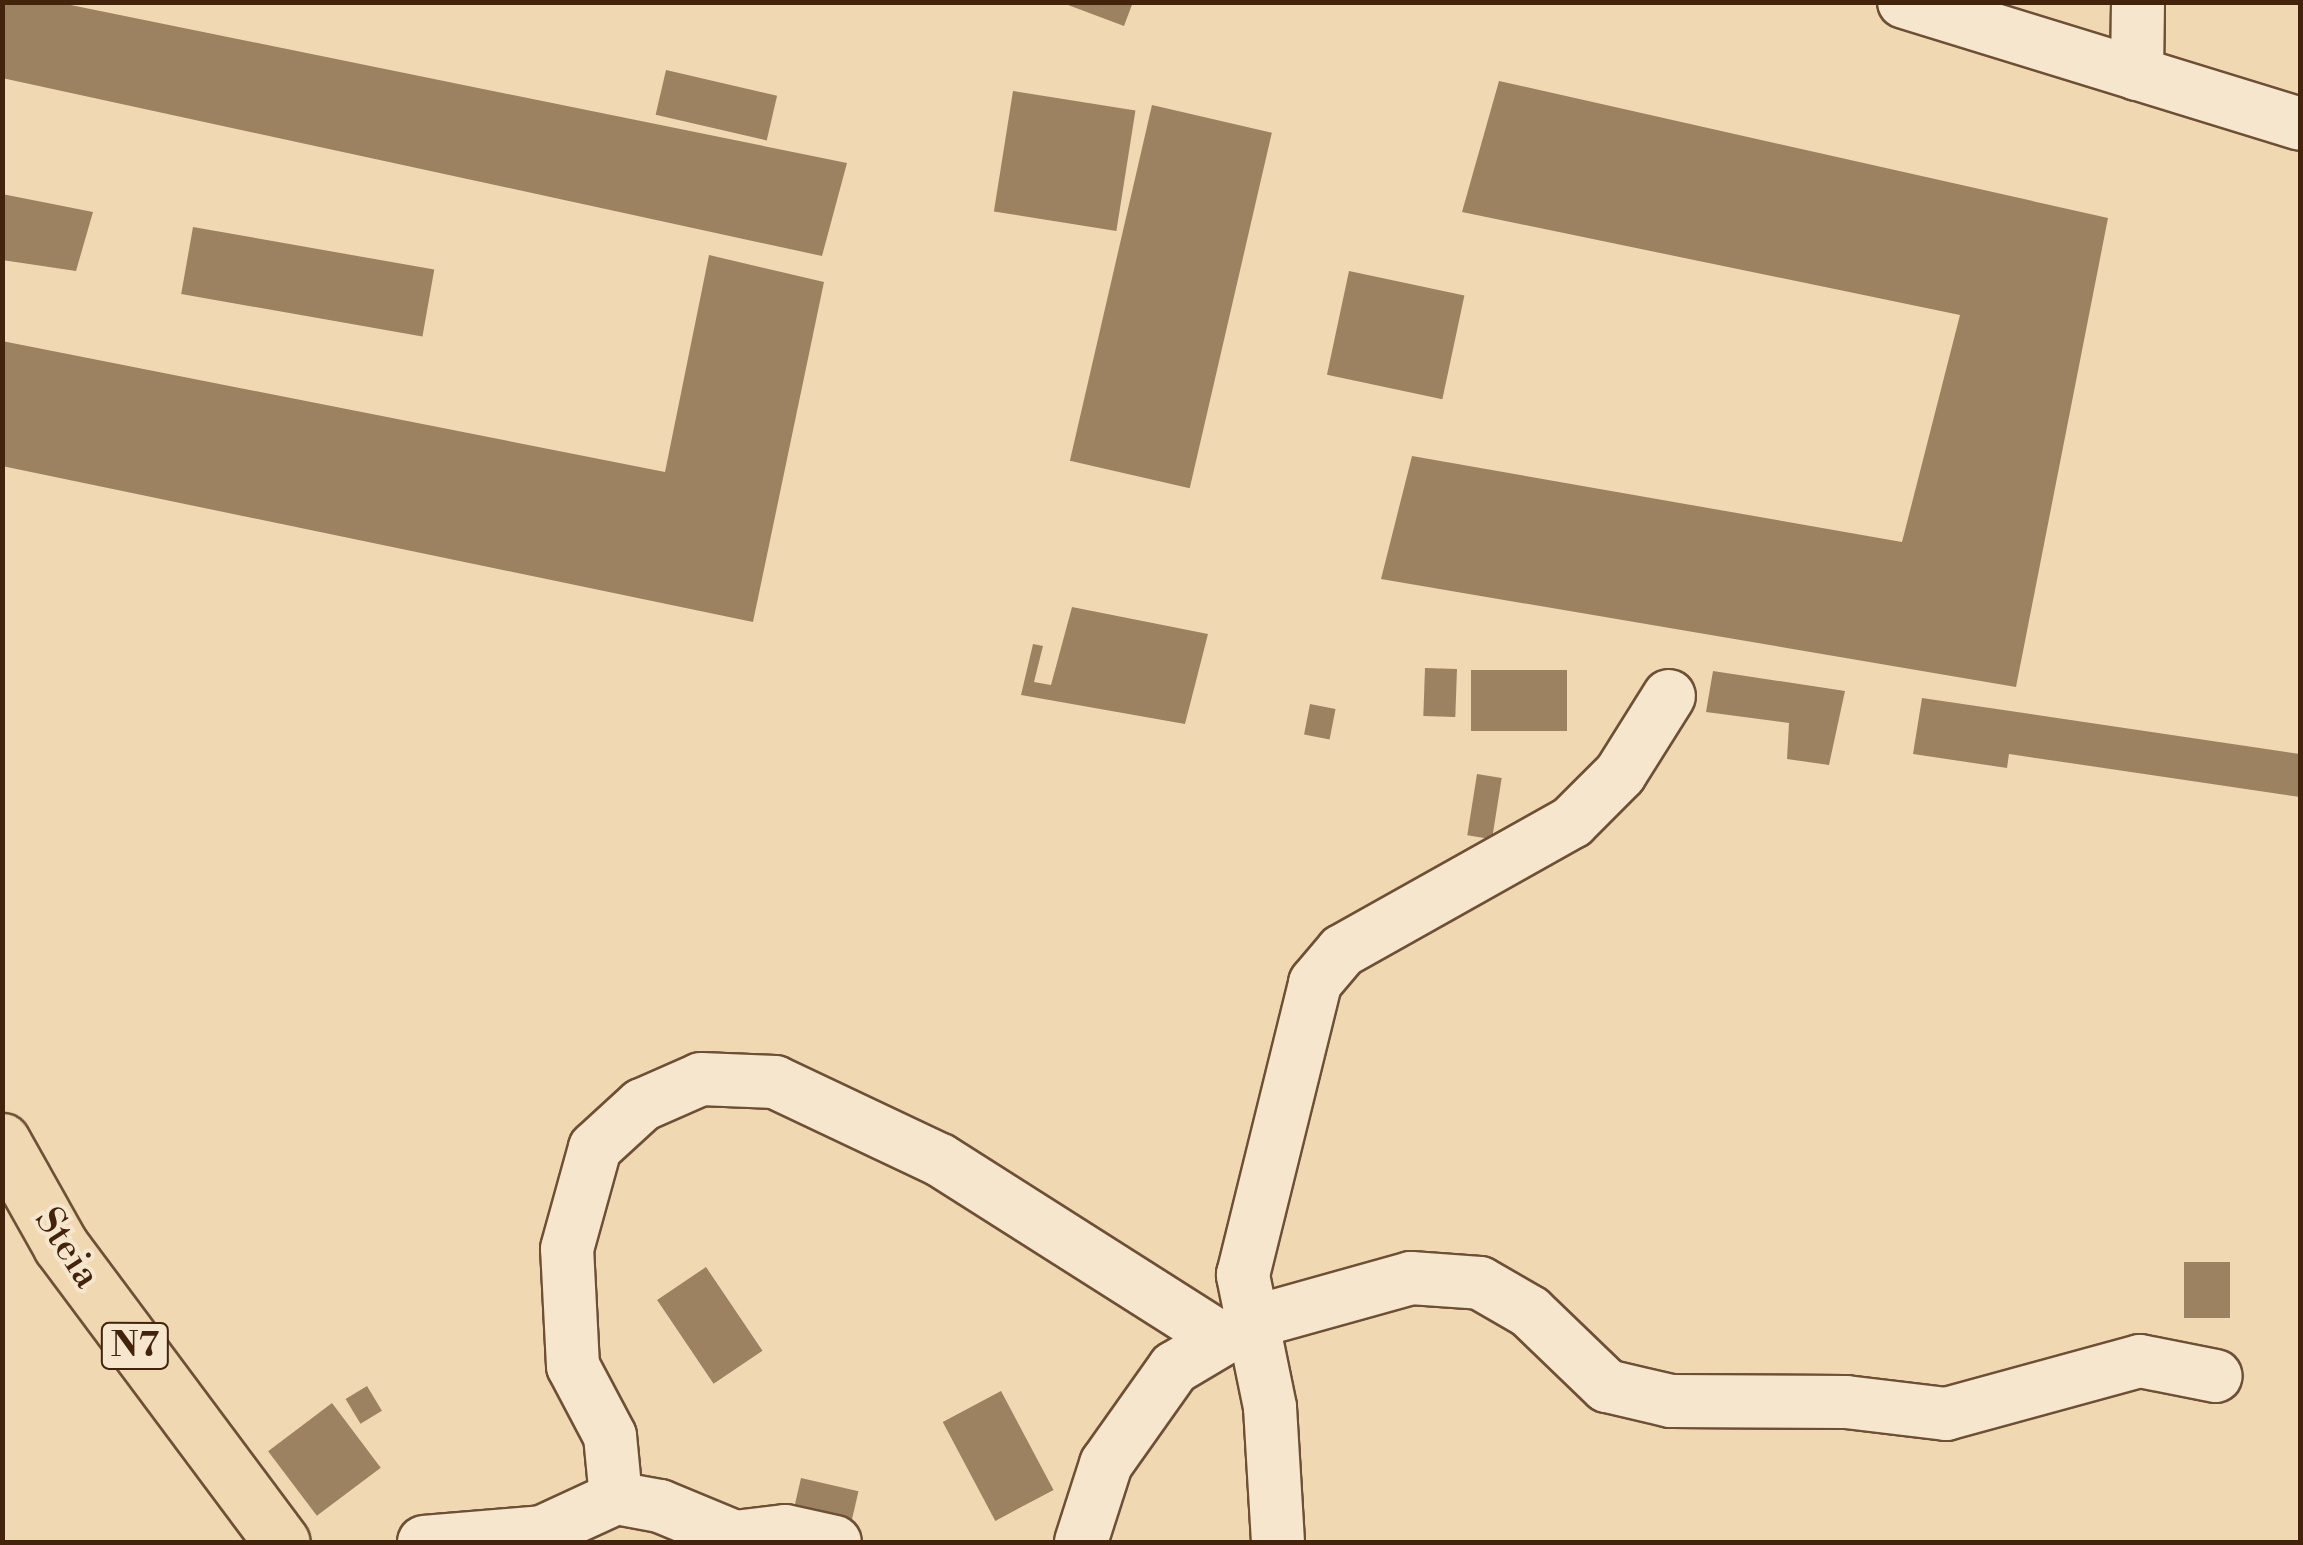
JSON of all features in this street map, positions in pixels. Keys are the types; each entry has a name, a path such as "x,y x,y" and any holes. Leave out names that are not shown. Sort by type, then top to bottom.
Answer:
{"main road":[{"name":"Steia","path":"2,1141 61,1246 282,1542"}],"street":[{"path":"1904,2 2300,124"},
{"path":"2136,74 2138,2"},
{"path":"1278,1542 1270,1407 1236,1331 1243,1275 1315,982 1342,951 1572,822 1620,774 1669,696"},
{"path":"616,1498 610,1436 573,1366 567,1249 595,1148 642,1105 701,1079 775,1082 940,1160 1236,1331"},
{"path":"1081,1542 1106,1464 1174,1368 1236,1331 1411,1278 1480,1282 1530,1312 1608,1386 1671,1401 1846,1402 1946,1414 2140,1361 2216,1376"},
{"path":"424,1542 542,1532 616,1498 735,1537 785,1532 835,1542"}],"building":[{"path":"2,2 56,2 847,163 822,256 2,78"},
{"path":"1060,2 1133,2 1124,26"},
{"path":"666,70 777,96 767,140 656,115"},
{"path":"1499,81 2108,218 2016,687 1381,579 1412,456 1902,542 1960,315 1462,212"},
{"path":"1013,91 1135,110 1116,231 994,211"},
{"path":"1152,105 1272,133 1190,488 1070,461"},
{"path":"2,194 93,212 76,271 2,260"},
{"path":"193,227 434,270 422,337 181,294"},
{"path":"709,255 824,282 753,622 2,466 2,341 665,472"},
{"path":"1349,271 1464,296 1442,399 1327,375"},
{"path":"1072,607 1208,634 1185,724 1021,695 1033,644 1043,646 1034,682 1051,685"},
{"path":"1425,668 1457,669 1455,717 1423,716"},
{"path":"1471,670 1567,670 1567,731 1471,731"},
{"path":"1713,671 1845,691 1829,765 1787,759 1789,723 1706,712"},
{"path":"1922,698 2300,754 2300,797 2009,754 2007,768 1913,754"},
{"path":"1310,704 1336,709 1330,739 1304,734"},
{"path":"1477,774 1502,778 1492,839 1467,835"},
{"path":"2184,1262 2230,1262 2230,1318 2184,1318"},
{"path":"706,1267 762,1351 714,1384 657,1300"},
{"path":"367,1386 382,1411 361,1424 346,1399"},
{"path":"1001,1391 1054,1490 995,1521 943,1422"},
{"path":"332,1403 381,1468 317,1516 268,1451"},
{"path":"801,1478 858,1491 849,1530 792,1517"}]}
